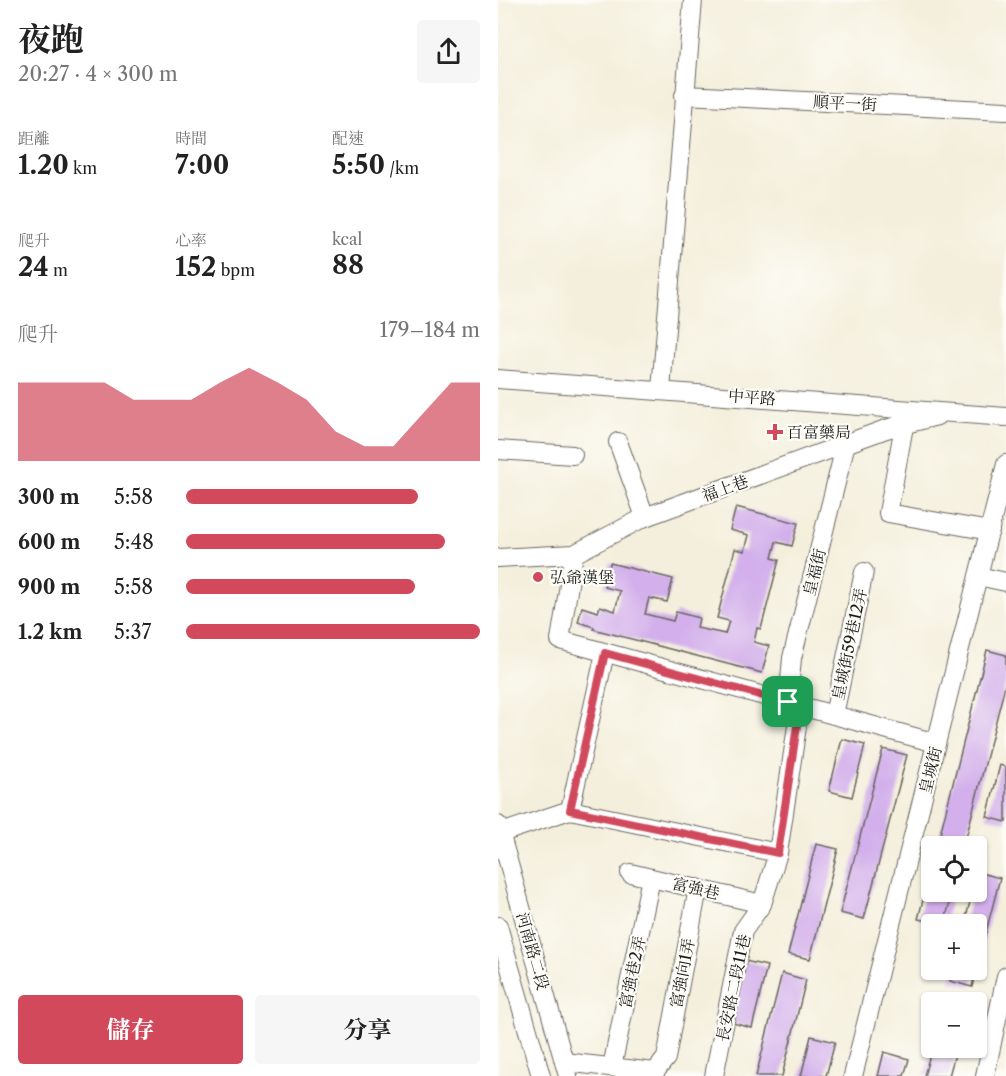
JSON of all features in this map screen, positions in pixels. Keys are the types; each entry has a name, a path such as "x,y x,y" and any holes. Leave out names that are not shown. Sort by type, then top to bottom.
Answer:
{"street":[{"path":"661,390 693,0"},
{"name":"順平一街","path":"684,95 1006,111"},
{"name":"中平路","path":"498,379 1006,417"},
{"name":"福上巷","path":"498,558 574,554 645,518 886,429 954,412"},
{"path":"904,426 888,513 996,523"},
{"path":"618,442 645,518"},
{"name":"皇福街","path":"778,853 794,704 792,658 846,443"},
{"path":"498,450 573,455"},
{"name":"皇城街","path":"853,1076 978,576 996,523 1006,464"},
{"path":"574,554 560,640 936,743"},
{"name":"皇城街59巷12弄","path":"834,715 864,572"},
{"path":"978,576 1006,582"},
{"path":"570,810 605,653"},
{"path":"499,831 570,810 778,853"},
{"name":"河南路二段","path":"499,831 566,1069"},
{"name":"長安路二段11巷","path":"714,1076 743,931 762,904 778,853"},
{"name":"富強巷","path":"630,873 762,904"},
{"name":"富強巷2弄","path":"612,1067 651,878"},
{"name":"富強向1弄","path":"612,1067 655,1072 666,1058 698,888"},
{"path":"498,918 523,913"},
{"name":"河南路二段","path":"498,926 541,1076"},
{"path":"985,1076 1006,976"},
{"path":"566,1069 612,1067"}],"building":[{"path":"736,507 798,523 792,546 776,542 772,558 779,560 761,629 757,628 754,642 769,646 762,673 593,629 594,627 578,622 582,607 598,612 600,606 615,611 620,591 604,587 610,563 673,579 667,602 649,598 645,614 673,621 676,612 699,618 697,628 725,634 729,621 717,618 735,549 745,551 749,535 730,530"},
{"path":"987,650 1006,655 1006,682 967,836 940,836"},
{"path":"842,739 865,745 852,797 829,791"},
{"path":"883,749 907,755 864,919 840,913"},
{"path":"1000,765 1006,767 1006,822 987,817"},
{"path":"816,844 838,849 810,959 788,954"},
{"path":"987,875 1000,878 987,928 987,914 967,914 970,902 987,902"},
{"path":"923,902 950,902 947,914 921,914 921,920 918,919"},
{"path":"745,961 767,966 752,1028 729,1022"},
{"path":"782,973 806,980 782,1076 756,1076"},
{"path":"950,980 974,980 972,987"},
{"path":"811,1036 835,1042 826,1076 801,1076"},
{"path":"884,1052 909,1059 904,1076 878,1076"},
{"path":"929,1058 954,1058 949,1076 924,1076"}],"place":[{"name":"百富藥局","path":"775,432"},
{"name":"弘爺漢堡","path":"538,577"}],"route":[{"path":"605,653 788,702 800,706 778,853 570,810 605,653"}]}
